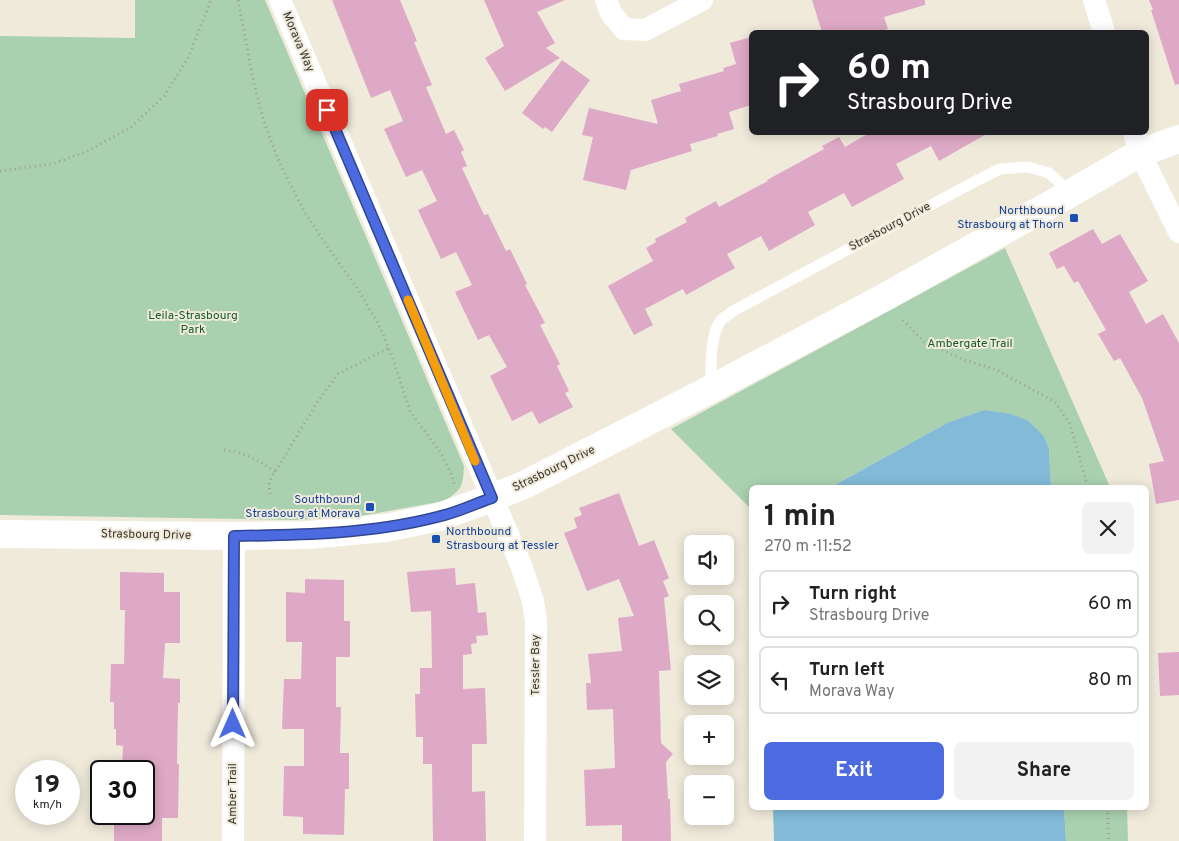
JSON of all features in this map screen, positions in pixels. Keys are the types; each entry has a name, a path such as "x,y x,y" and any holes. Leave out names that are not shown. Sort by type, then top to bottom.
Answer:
{"street":[{"name":"Morava Way","path":"280,0 492,498"},
{"path":"606,0 611,13 624,29 645,30 702,0"},
{"path":"1094,0 1103,30"},
{"name":"Strasbourg Drive","path":"0,534 234,536 308,534 386,528 439,517 524,485 711,390 883,298 1072,193 1137,143 1179,139"},
{"path":"1137,143 1179,232"},
{"name":"Tessler Bay","path":"492,498 524,574 533,601 536,621 535,841"},
{"name":"Amber Trail","path":"233,841 234,536"}],"lane":[{"name":"Strasbourg Drive","path":"711,390 712,354 715,333 722,319 733,312 1000,169 1028,167 1049,173 1072,193"}],"path":[{"path":"0,171 52,164 86,152 131,127 164,96 188,58 211,0"},
{"path":"238,0 254,84 265,125 280,164 304,210 357,288 378,323 389,348 410,411 440,452 450,471 474,541"},
{"path":"903,320 924,342 965,360 997,370 1055,402 1070,424 1087,485"},
{"path":"270,494 269,482 318,401 338,374 389,348"},
{"path":"224,450 244,454 260,461 275,472"},
{"path":"1107,810 1109,841"}],"green space":[{"name":"Leila-Strasbourg Park","path":"135,0 265,0 464,466 460,487 455,494 444,501 355,517 294,520 0,515 0,36 135,38"},
{"name":"Ambergate Trail","path":"1005,248 1109,485 1051,485 1049,449 984,410 949,422 835,485 749,485 749,507 671,429"},
{"path":"1064,810 1127,810 1128,841 1066,841"}],"water":[{"path":"984,410 1010,414 1027,420 1043,435 1049,449 1051,485 835,485 949,422"},
{"path":"773,810 1064,810 1066,841 774,841"}],"building":[{"path":"332,0 400,0 417,41 414,42 432,85 426,87 446,134 454,130 464,150 461,152 467,166 462,168 484,215 488,214 506,251 510,249 527,284 525,285 545,323 540,325 560,364 557,366 569,391 565,393 573,407 539,424 532,411 512,421 490,376 507,367 489,335 478,340 455,292 472,285 456,252 441,259 418,210 437,201 422,170 406,177 384,129 403,121 390,90 371,98"},
{"path":"484,0 565,0 537,12 555,43 546,48 560,58 505,91 485,58 504,46"},
{"path":"812,0 925,0 925,5 884,17 888,29 821,30"},
{"path":"1149,0 1179,0 1179,84 1175,85"},
{"path":"749,38 749,106 729,112 734,129 690,144 692,151 631,170 626,190 583,180 593,137 582,135 589,108 658,124 651,100 681,91 679,84 724,71 723,68 736,64 730,43"},
{"path":"562,60 590,80 552,132 545,127 543,129 522,113"},
{"path":"866,135 985,135 939,161 931,146 896,164 904,179 852,207 844,193 808,212 815,225 769,251 761,236 727,254 735,268 686,295 683,289 645,309 653,325 634,335 608,286 653,261 646,248 656,242 655,239 687,222 685,218 716,201 719,207 768,181 824,149 822,146 839,137 845,147"},
{"path":"1093,229 1102,244 1120,234 1148,281 1129,292 1146,324 1163,314 1179,343 1179,500 1156,504 1149,464 1164,461 1142,398 1120,358 1114,361 1098,334 1106,330 1078,281 1074,283 1064,266 1057,269 1049,253"},
{"path":"619,493 639,546 654,540 669,578 663,581 669,596 664,598 671,670 659,671 661,743 673,754 666,762 668,799 670,799 671,841 622,841 622,825 586,826 584,770 615,768 613,709 587,710 586,683 591,683 588,654 622,651 618,618 634,616 619,579 587,591 564,533 577,528 574,518 582,515 579,508"},
{"path":"455,568 456,585 475,583 478,613 486,612 488,635 476,636 477,643 471,644 472,654 463,655 463,689 485,688 487,744 472,744 472,792 485,791 486,841 433,841 432,764 423,764 423,737 416,737 415,694 420,694 420,668 432,668 431,611 411,612 407,572"},
{"path":"120,572 164,573 164,592 180,592 180,643 165,643 163,678 180,679 177,764 179,764 178,818 162,818 162,841 114,841 114,825 155,825 155,760 122,760 123,746 116,745 114,702 110,702 111,664 124,664 125,610 120,610"},
{"path":"305,579 344,580 344,621 350,621 350,657 336,657 336,707 341,707 340,753 349,753 349,789 345,789 344,835 303,834 303,817 283,816 284,766 304,766 304,729 282,729 284,679 301,679 302,642 286,642 286,592 305,593"},
{"path":"1179,652 1179,695 1160,696 1158,653"}],"slow traffic":[{"path":"408,300 475,461"}],"place":[{"name":"Northbound Strasbourg at Thorn","path":"1074,218"},
{"name":"Southbound Strasbourg at Morava","path":"370,507"},
{"name":"Northbound Strasbourg at Tessler","path":"436,539"}],"route":[{"path":"233,724 234,536 308,534 386,528 439,517 492,498 327,110"}]}
